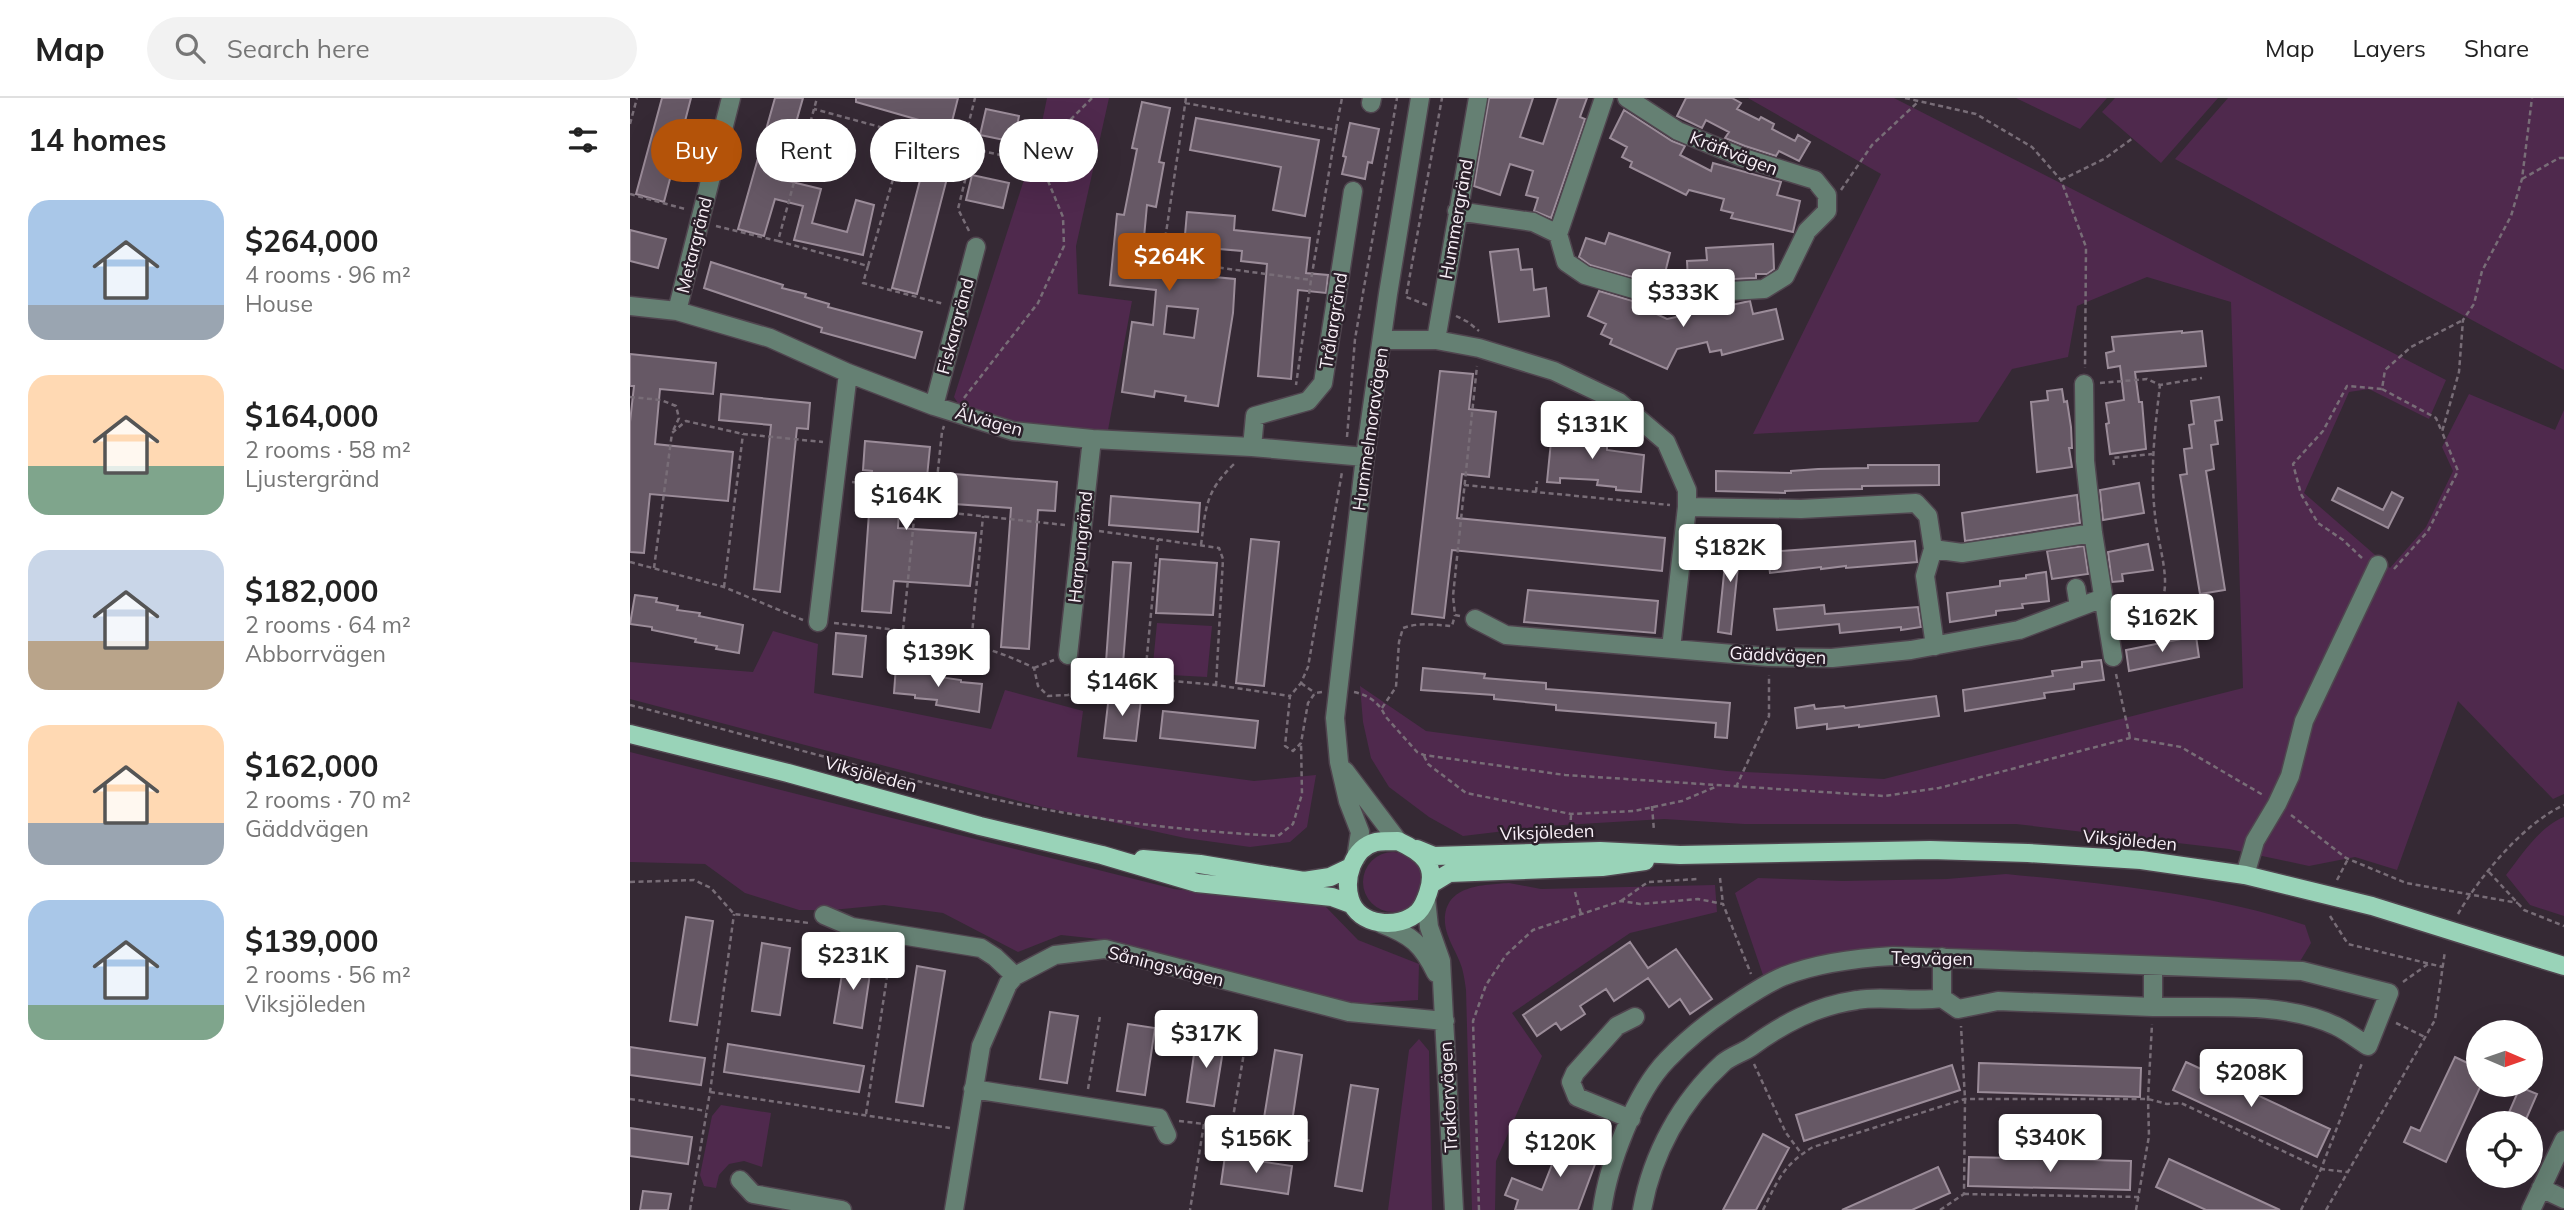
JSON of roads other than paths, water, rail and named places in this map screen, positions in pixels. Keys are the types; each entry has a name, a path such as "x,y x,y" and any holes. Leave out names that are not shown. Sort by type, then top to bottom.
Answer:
{"main road":[{"name":"Viksjöleden","path":"630,734 1101,855 1198,883 1332,897 1351,904"},
{"path":"1398,841 1417,849 1431,869 1428,892 1418,912 1402,922 1382,924 1364,918 1351,904 1348,891 1353,862 1374,842 1398,841"},
{"name":"Viksjöleden","path":"1417,849 1434,856 1600,851 1679,855 1930,850 2141,860 2245,875 2372,906 2564,966"},
{"name":"Viksjöleden","path":"1101,855 1200,864 1304,881 1330,877 1353,862"},
{"name":"Viksjöleden","path":"1428,892 1449,873 1602,867 1679,855"}],"street":[{"name":"Metargränd","path":"677,312 731,98"},
{"name":"Hummelmoravägen","path":"1353,862 1360,832 1348,801 1339,762 1335,718 1365,457 1420,98"},
{"name":"Hummergränd","path":"1436,340 1478,98"},
{"path":"1457,211 1533,222 1558,234 1604,98"},
{"name":"Kräftvägen","path":"1558,234 1566,262 1584,275 1644,292 1696,293 1764,289 1785,276 1807,231 1827,211 1827,195 1815,180 1741,157 1678,131 1627,98"},
{"name":"Trålargränd","path":"1252,447 1255,416 1308,401 1323,383 1353,191"},
{"name":"Fiskargränd","path":"933,405 976,247"},
{"name":"Ålvägen","path":"630,306 677,312 770,338 848,373 952,412 1013,431 1092,439 1252,447 1365,457"},
{"path":"1382,340 1436,340 1479,348 1554,372 1619,402 1666,442 1687,491 1690,532 1671,648"},
{"path":"818,622 848,373"},
{"path":"2084,384 2085,461 2093,533 2113,657"},
{"name":"Harpungränd","path":"1068,655 1092,439"},
{"path":"1687,506 1801,509 1916,503 1928,516 1933,549 1925,576 1935,646"},
{"path":"1933,549 1962,553 2093,533"},
{"path":"2245,875 2255,841 2290,776 2304,721 2377,568"},
{"path":"2076,588 2079,607"},
{"name":"Gäddvägen","path":"1475,618 1506,635 1769,657 1832,658 1935,646 2020,630 2079,607 2105,606"},
{"path":"1339,762 1398,841"},
{"name":"Traktorvägen","path":"1428,892 1429,927 1441,961 1454,1210"},
{"path":"824,915 852,927 981,948 1015,976 1008,984 981,1046 954,1210"},
{"name":"Traktorvägen","path":"1382,924 1408,934 1428,957 1441,984"},
{"name":"Såningsvägen","path":"1015,976 1055,955 1105,949 1349,1012 1445,1021"},
{"name":"Tegvägen","path":"1602,1210 1611,1167 1630,1119 1665,1062 1713,1018 1784,976 1846,960 1893,956 1942,957 2302,971 2389,993 2368,1046 2336,1026 2304,1015 2262,1010 2153,1007"},
{"path":"1942,957 1942,998"},
{"path":"1642,1210 1653,1168 1671,1127 1706,1080 1726,1060 1739,1055 1778,1027 1809,1012 1856,1000 1892,997 1924,1001 1942,998 1958,1009 1998,1002 2153,1007 2153,966"},
{"path":"1630,1119 1577,1097 1571,1082 1575,1073 1617,1026 1635,1017"},
{"path":"973,1089 1159,1118 1167,1135"},
{"path":"2543,1184 2564,1140"},
{"path":"740,1180 753,1194 842,1210"},
{"path":"2531,1210 2541,1188 2564,1199"}]}
